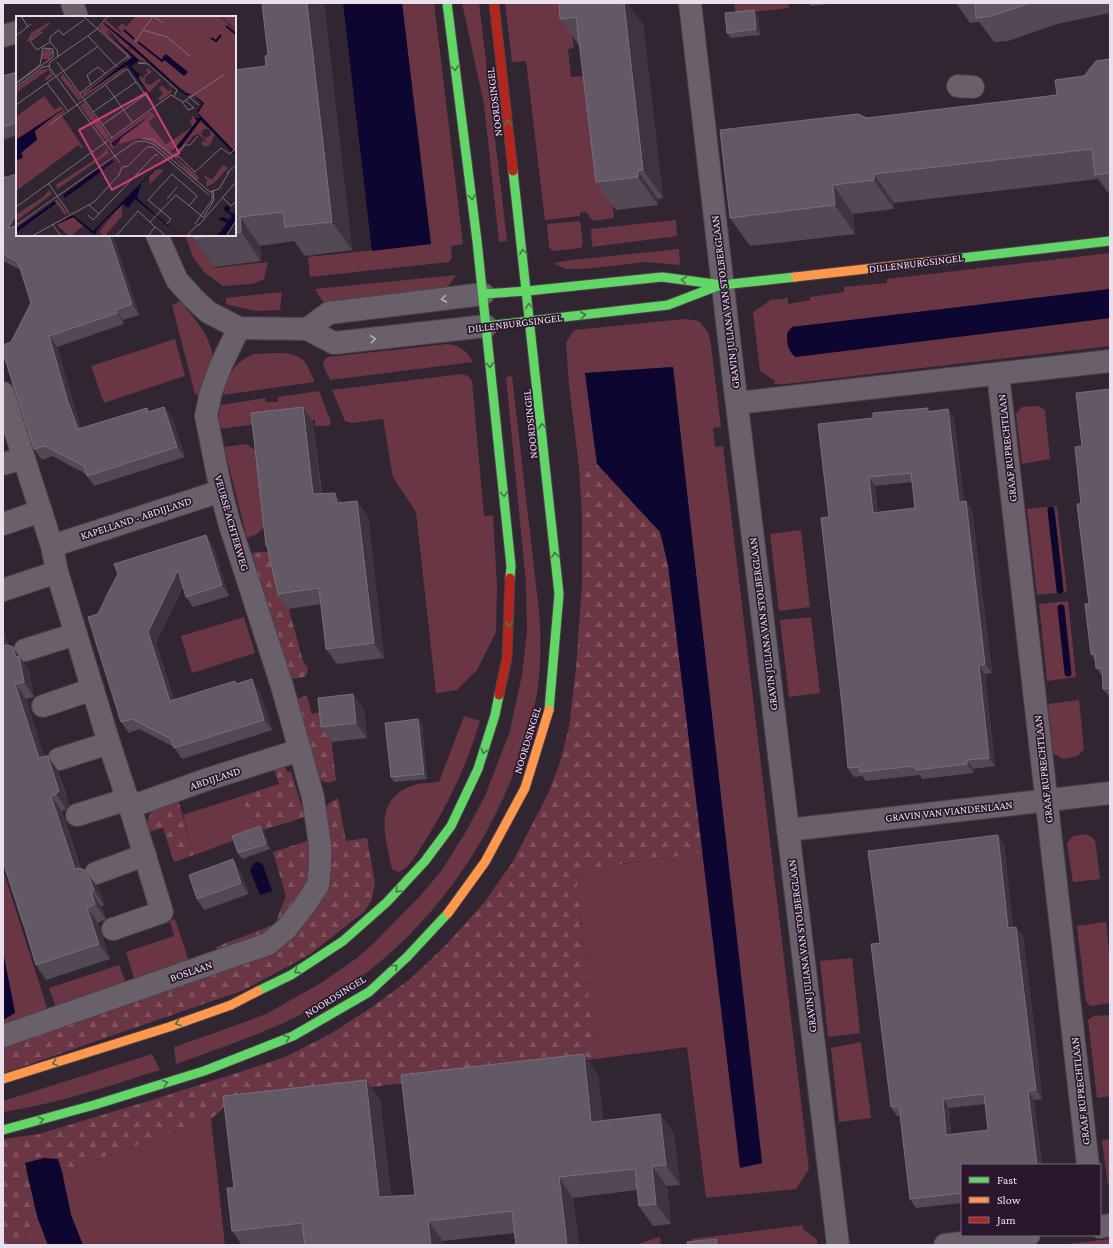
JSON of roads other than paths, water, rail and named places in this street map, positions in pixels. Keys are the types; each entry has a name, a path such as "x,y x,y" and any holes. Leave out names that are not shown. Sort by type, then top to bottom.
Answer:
{"main road":[{"path":"3,1079 231,1005 291,975 343,941 387,902 425,861 451,826 478,769 495,715 507,658 511,566 483,294 447,3"},
{"name":"NOORDSINGEL","path":"3,1130 94,1105 204,1071 293,1036 369,992 407,957 445,916 485,862 525,788 550,707 559,594 528,291 494,3"},
{"name":"DILLENBURGSINGEL","path":"486,326 668,305 722,285 1110,240"},
{"name":"DILLENBURGSINGEL","path":"483,294 528,291 662,277 722,285"}],"street":[{"path":"72,3 77,16"},
{"name":"GRAVIN JULIANA VAN STOLBERGLAAN","path":"690,3 717,149 722,285 838,1245"},
{"path":"3,36 16,32"},
{"path":"157,236 177,280 193,298 208,312 240,328"},
{"name":"DILLENBURGSINGEL","path":"307,329 329,313 483,294"},
{"name":"DILLENBURGSINGEL","path":"240,328 307,329 334,343 486,326"},
{"name":"VEURSE ACHTERWEG","path":"240,328 221,365 211,392 206,416 229,522 282,686 313,797 320,845"},
{"path":"737,403 1110,361"},
{"name":"GRAAF RUPRECHTLAAN","path":"998,374 1088,1164"},
{"path":"4,399 52,546 56,572 162,912 114,929"},
{"path":"3,464 24,458"},
{"name":"KAPELLAND - ABDIJLAND","path":"52,546 221,490"},
{"path":"3,524 41,511"},
{"path":"3,590 56,572"},
{"path":"25,650 76,634"},
{"path":"43,706 93,689"},
{"path":"59,759 109,743"},
{"name":"ABDIJLAND","path":"77,815 129,803 300,750"},
{"name":"GRAVIN VAN VIANDENLAAN","path":"788,830 1110,793"},
{"name":"BOSLAAN","path":"3,1036 268,944 286,929 306,906 318,884 320,845"},
{"path":"96,873 145,855"},
{"path":"945,1245 1021,1236"}],"waterway":[{"path":"1051,510 1060,590"},
{"path":"1061,608 1068,673"}]}
